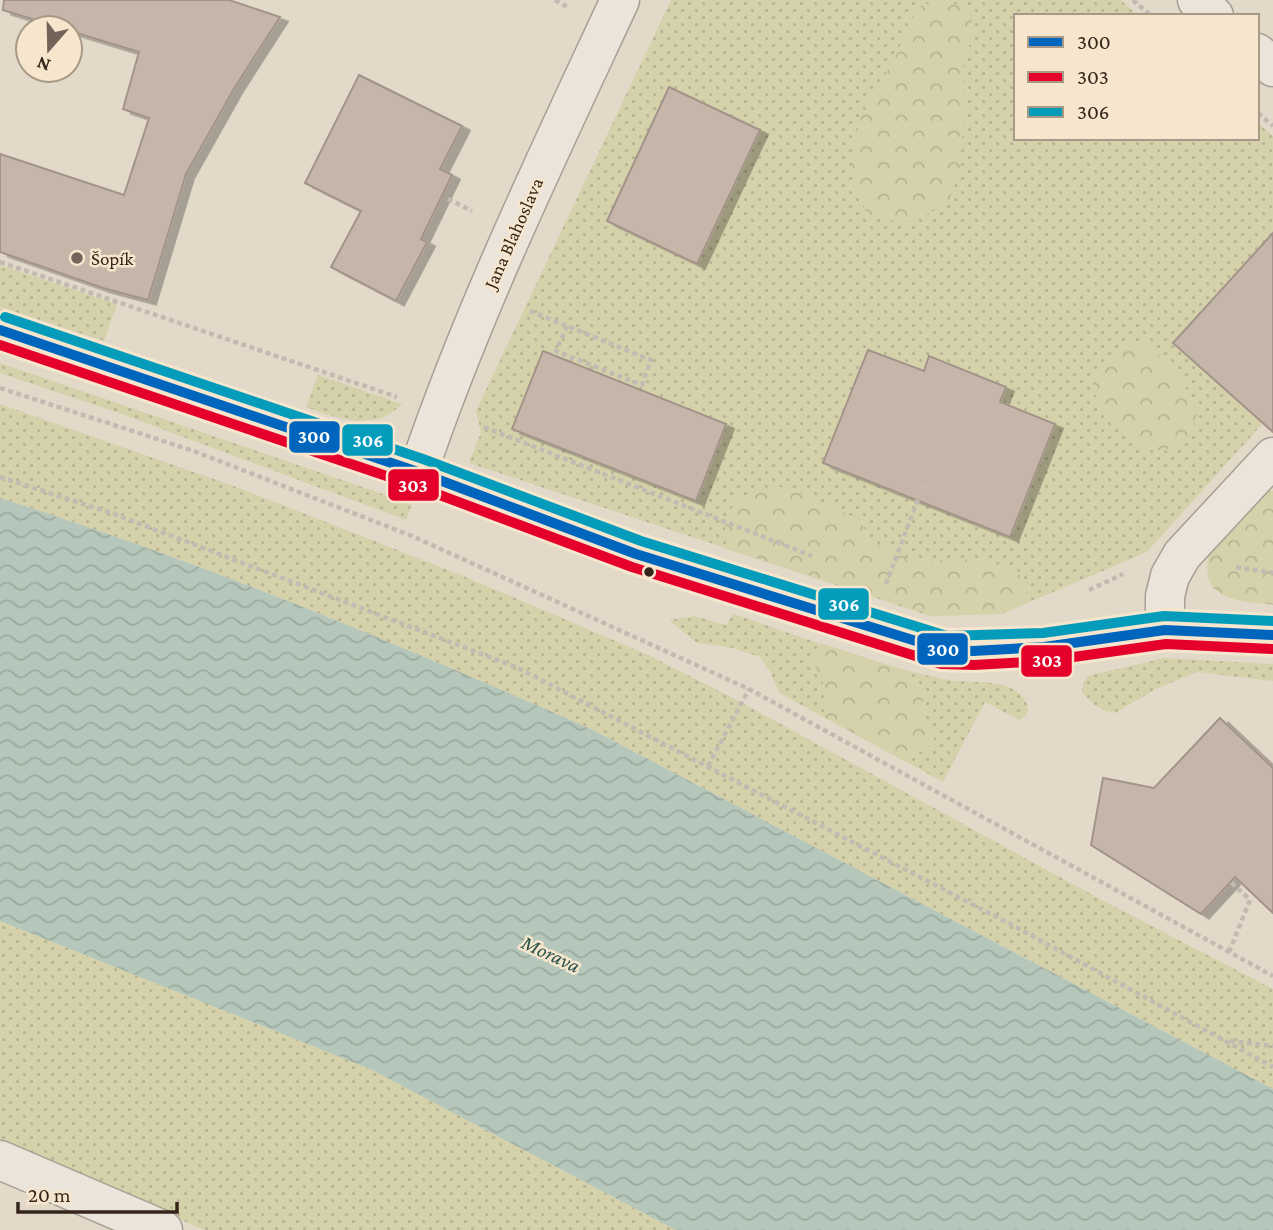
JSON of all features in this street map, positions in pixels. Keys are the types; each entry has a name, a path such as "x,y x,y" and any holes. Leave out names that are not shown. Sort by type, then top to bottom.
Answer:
{"street":[{"name":"Jana Blahoslava","path":"418,472 439,411 513,231 620,0"},
{"path":"1196,0 1212,14"},
{"path":"1259,56 1273,67"},
{"path":"0,330 418,472 636,554 889,636 946,650 1044,647 1165,630 1273,635"},
{"path":"1165,630 1165,596 1170,576 1182,555 1273,457"},
{"path":"0,1160 163,1230"}],"path":[{"path":"1133,0 1149,14"},
{"path":"1259,114 1273,127"},
{"path":"0,262 402,399"},
{"path":"528,311 566,326 651,360 642,385 556,351 566,326"},
{"path":"0,388 191,450 412,536 749,689 1273,976"},
{"path":"479,425 822,560"},
{"path":"0,477 114,514 516,667 1012,925 1273,1067"},
{"path":"898,590 885,585 925,481"},
{"path":"1086,592 1130,571"},
{"path":"708,766 749,689"},
{"path":"1229,952 1250,900 1231,882"},
{"path":"1226,1040 1273,1046"}],"green space":[{"path":"671,0 1121,0 1136,14 1014,14 1014,140 1259,140 1259,124 1273,136 1273,412 1147,552 1002,614 930,616 469,463 481,432 476,411"},
{"path":"942,0 969,8 975,37 963,55 964,118 960,168 949,202 909,221 890,220 866,212 850,171 859,121 898,52 906,27 921,6"},
{"path":"0,265 117,304 104,341 0,307"},
{"path":"1147,345 1174,369 1198,408 1191,437 1164,451 1145,448 1112,426 1091,386 1120,346"},
{"path":"0,363 412,504 406,520 119,413 0,373"},
{"path":"318,375 402,404 381,418 356,421 306,407"},
{"path":"0,404 239,488 461,575 646,654 735,699 1102,900 1273,989 1273,1089 593,730 447,666 226,577 0,498"},
{"path":"771,486 791,488 858,519 874,542 894,553 919,562 958,559 1016,569 1028,590 1018,604 1002,614 937,616 726,549 725,525 735,501"},
{"path":"1265,489 1273,491 1273,605 1227,597 1213,587 1208,573 1208,552"},
{"path":"733,614 894,667 949,680 1000,684 1017,692 1024,699 1028,711 1019,720 985,702 943,782 779,693 771,673 760,657 733,648 697,643 669,620 695,616 726,625"},
{"path":"821,643 894,667 923,686 923,716 937,730 932,744 906,762 824,717 824,686 811,656"},
{"path":"1164,658 1273,664 1273,681 1197,672 1156,689 1115,713 1096,706 1082,692 1083,683 1088,676"},
{"path":"0,921 370,1069 676,1230 204,1230 0,1140"}],"water":[{"name":"Morava","path":"0,498 226,577 447,666 593,730 1273,1089 1273,1230 676,1230 370,1069 0,921"}],"building":[{"path":"4,0 229,0 280,17 235,87 186,174 148,300 103,288 0,252 0,154 124,195 149,118 123,109 139,52 84,35 84,14 16,14 3,10"},
{"path":"359,75 462,126 440,169 452,175 421,239 427,242 396,301 331,267 361,211 305,183"},
{"path":"669,87 760,130 697,264 607,221"},
{"path":"1273,233 1273,432 1173,343"},
{"path":"868,350 924,371 929,356 1006,387 1000,402 1055,424 1010,537 823,463"},
{"path":"543,351 726,424 696,501 512,429"},
{"path":"1220,718 1273,768 1273,913 1235,877 1201,914 1091,845 1103,778 1154,788"}],"transit line":[{"name":"306","path":"5,317 423,459 641,541 947,636 1043,633 1164,616 1273,621"},
{"name":"300","path":"0,330 418,472 636,554 945,650 1044,647 1165,630 1273,635"},
{"name":"303","path":"0,345 413,485 632,567 941,664 1045,661 1166,644 1272,649"}],"place":[{"name":"Šopík","path":"77,258"}]}
